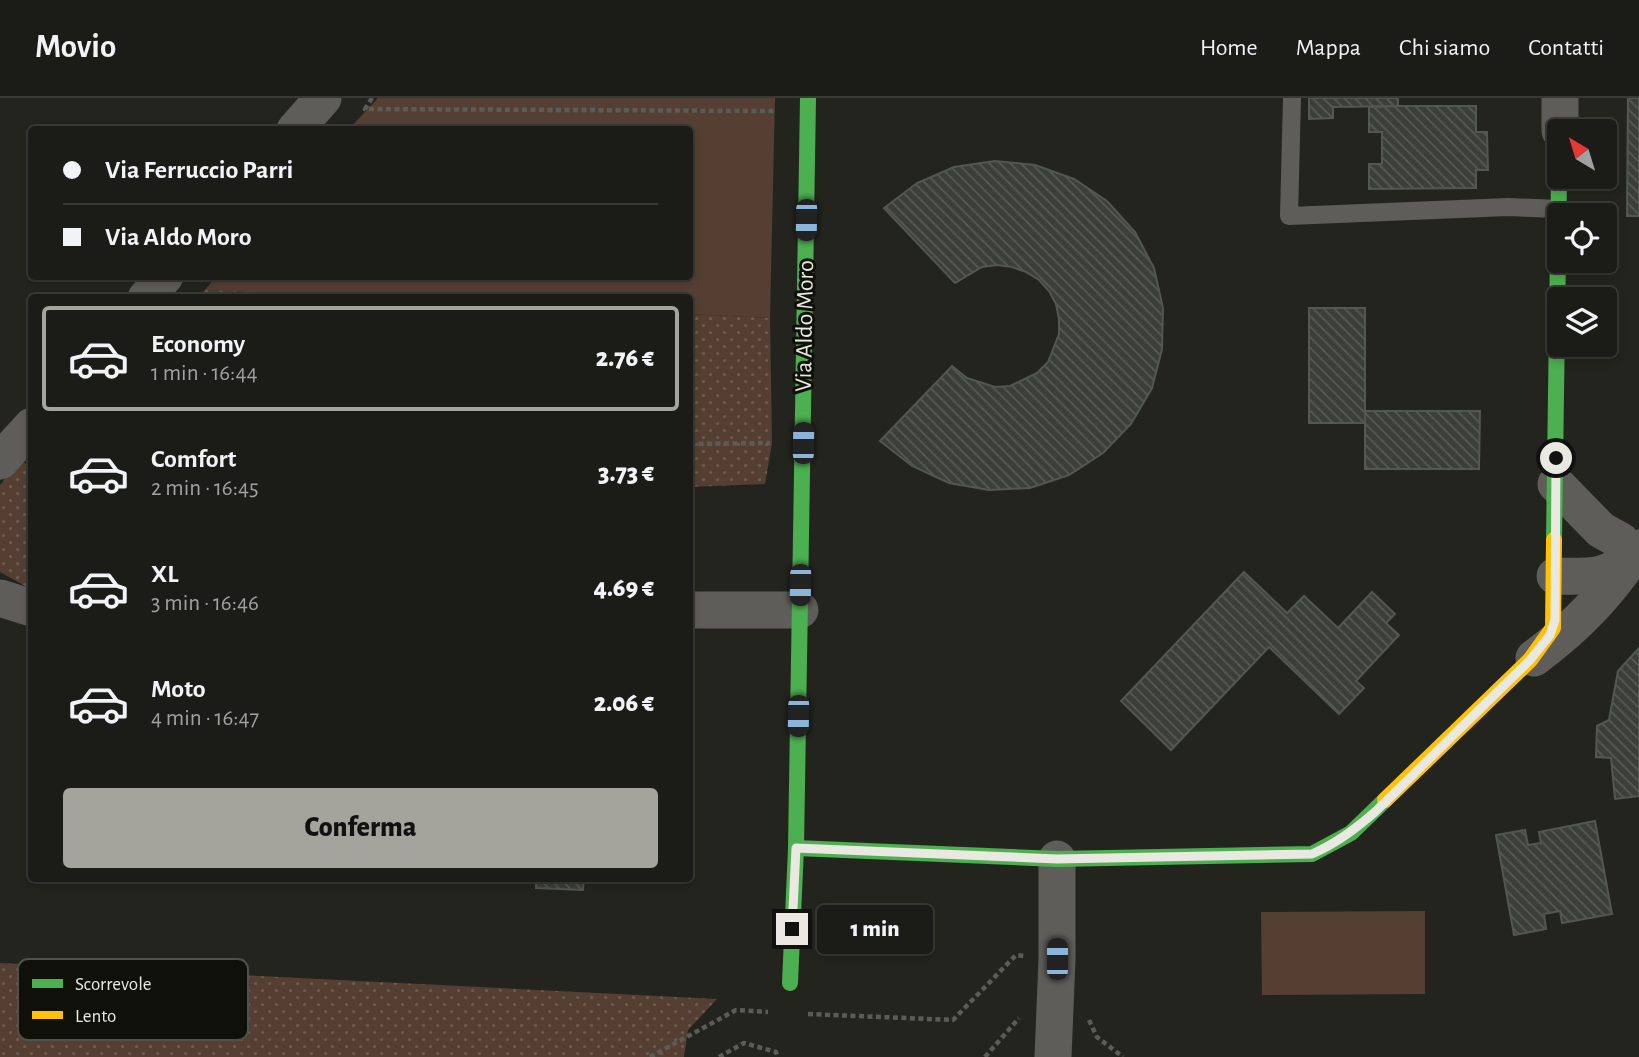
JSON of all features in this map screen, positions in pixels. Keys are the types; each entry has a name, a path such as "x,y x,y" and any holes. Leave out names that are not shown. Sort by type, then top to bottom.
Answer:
{"street":[{"path":"298,126 323,98"},
{"path":"1560,98 1560,119"},
{"name":"Via Aldo Moro","path":"790,983 796,848 808,104"},
{"path":"1530,660 1553,628 1558,273"},
{"path":"149,294 162,280"},
{"path":"0,461 28,430"},
{"path":"1556,484 1601,530 1635,542"},
{"path":"1555,578 1604,575 1624,563 1635,542"},
{"path":"796,848 1057,859 1312,854 1351,833 1530,660 1576,626 1613,586 1635,542"},
{"path":"0,598 28,607"},
{"path":"693,610 800,610"},
{"path":"1053,1057 1057,859"}],"lane":[{"path":"1292,98 1289,216 1508,207 1547,209"}],"path":[{"path":"372,98 365,109 755,112 808,104"},
{"path":"693,444 803,443"},
{"path":"800,1014 953,1020 1016,955 1057,959"},
{"path":"650,1057 736,1010 776,1012"},
{"path":"985,1057 1024,1013"},
{"path":"1088,1017 1097,1037 1123,1057"},
{"path":"719,1057 744,1043 776,1052 778,1057"}],"shaded area":[{"path":"378,98 775,98 770,318 693,314 693,294 284,294 205,290 214,280 693,280 693,126 352,126"},
{"path":"205,290 295,294 201,294"},
{"path":"693,314 770,318 772,443 765,484 693,487"},
{"path":"19,463 28,463 28,587 0,572 0,485"},
{"path":"1425,911 1425,994 1262,995 1261,912"},
{"path":"0,963 18,964 18,1040 248,1040 248,975 717,999 688,1030 684,1057 0,1057"}],"building":[{"path":"1309,98 1398,98 1398,106 1333,107 1333,118 1309,119"},
{"path":"1628,98 1639,98 1639,216 1627,216"},
{"path":"1476,106 1476,132 1487,132 1488,170 1476,170 1476,188 1369,189 1369,164 1382,164 1382,132 1369,132 1369,107"},
{"path":"995,161 1035,165 1074,179 1107,201 1135,232 1154,268 1163,308 1162,349 1152,388 1131,424 1103,453 1069,475 1030,488 989,490 949,483 912,466 880,441 952,366 967,378 995,387 1010,386 1037,373 1048,362 1059,334 1056,304 1039,280 1012,267 982,267 955,283 884,208 917,183 954,167"},
{"path":"1309,308 1365,308 1365,423 1309,423"},
{"path":"1365,411 1480,411 1479,469 1365,469"},
{"path":"1244,572 1287,613 1304,596 1338,628 1372,592 1395,614 1386,623 1399,635 1356,681 1364,688 1339,714 1269,647 1171,750 1121,701"},
{"path":"1639,648 1639,796 1615,799 1611,758 1596,757 1597,726 1609,720 1618,671"},
{"path":"1595,821 1612,914 1562,923 1560,911 1544,914 1546,929 1514,935 1496,835 1525,830 1528,845 1541,843 1539,832"},
{"path":"536,882 584,882 583,890 536,888"}],"traffic: fast":[{"path":"790,983 796,848 808,98"},
{"path":"1554,540 1559,189"},
{"path":"796,848 1057,859 1312,854 1351,833 1385,800"}],"traffic: slow":[{"path":"1385,800 1530,660 1553,628 1554,540"}],"route":[{"path":"792,929 796,848 1057,859 1312,854 1351,833 1530,660 1550,635 1555,620 1556,458"}]}
